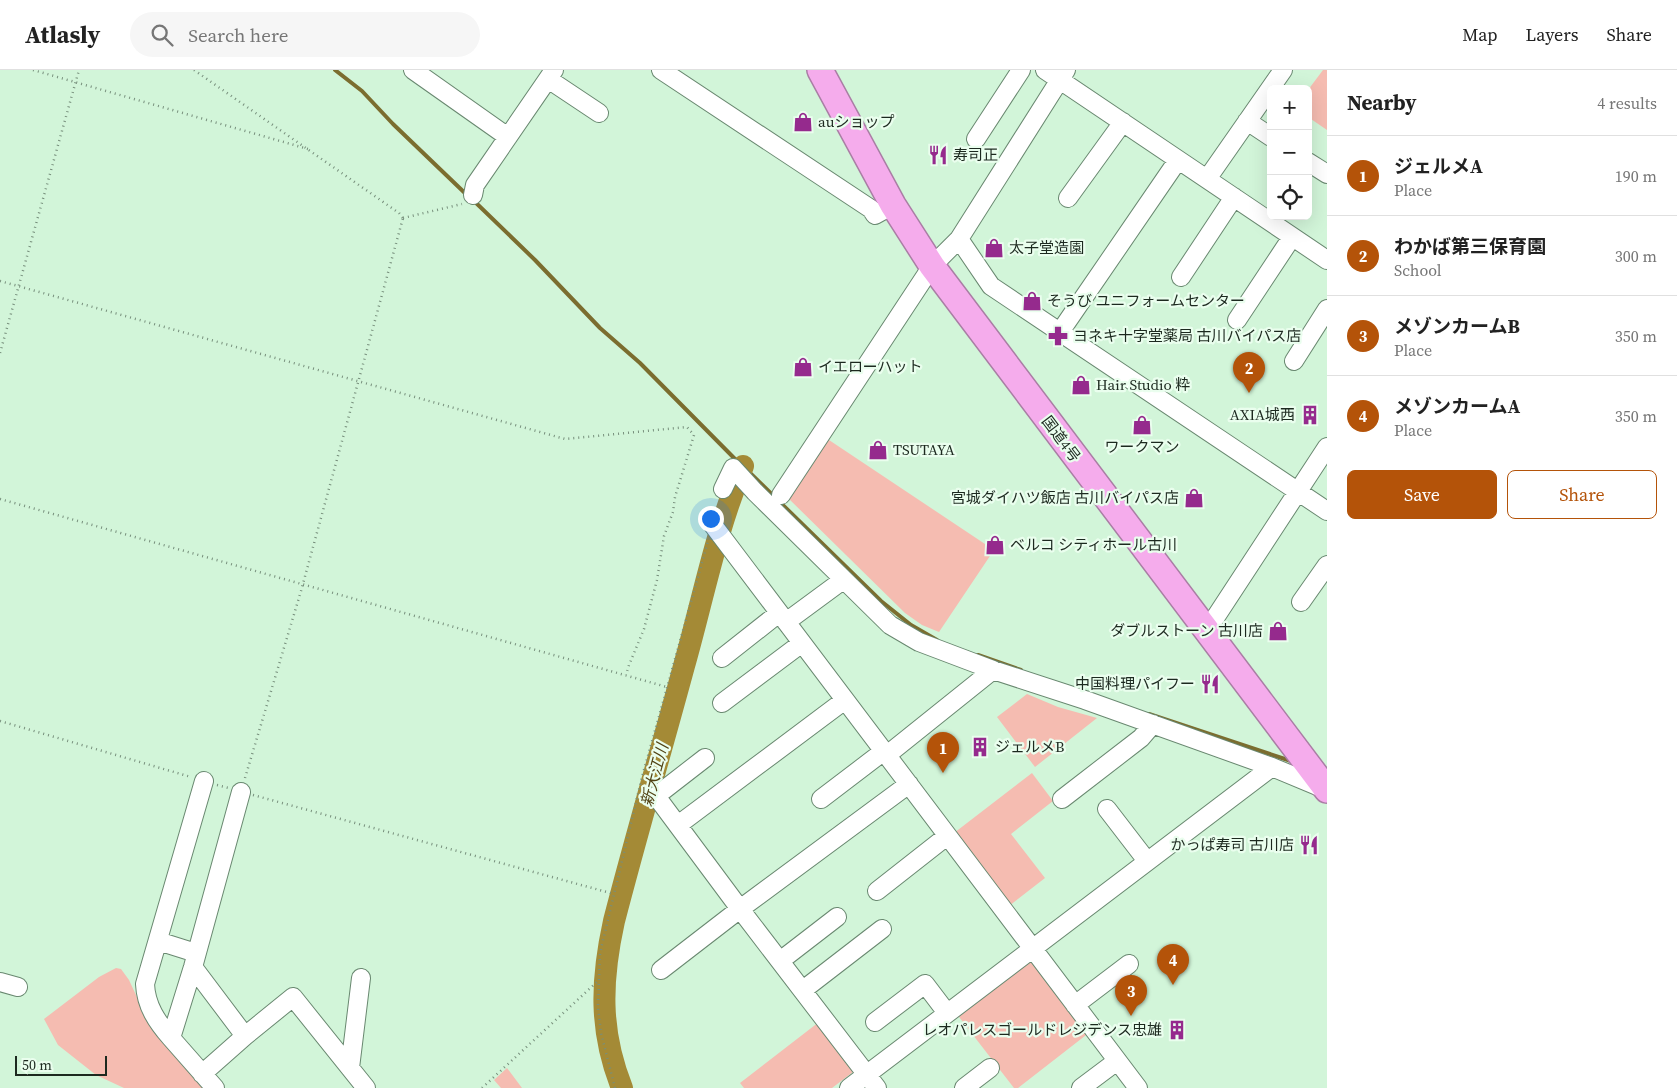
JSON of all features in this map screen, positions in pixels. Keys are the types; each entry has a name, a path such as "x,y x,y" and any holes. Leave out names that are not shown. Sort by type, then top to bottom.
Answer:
{"highway":[{"name":"国道4号","path":"820,70 893,204 944,254 1319,773"},
{"name":"国道4号","path":"838,70 874,140 907,198 944,254 1029,377 1215,618 1319,773"}],"street":[{"path":"413,70 508,136"},
{"path":"661,70 871,209 875,215 893,204"},
{"path":"976,138 1021,70"},
{"path":"1206,179 1282,70"},
{"path":"781,495 944,254 1057,73 1123,122 1327,260"},
{"path":"471,198 475,185 551,74 599,113"},
{"path":"1247,121 1267,134"},
{"path":"1068,198 1123,122"},
{"path":"1060,332 1178,160"},
{"path":"1312,165 1327,174"},
{"path":"1180,277 1234,198"},
{"path":"1237,320 1292,237"},
{"path":"944,254 1327,511"},
{"path":"1294,361 1327,310"},
{"path":"1215,618 1327,447"},
{"path":"729,478 755,492 890,625 919,642 993,670 1153,724 1272,767 1319,773"},
{"path":"716,530 1138,1088"},
{"path":"1301,602 1327,564"},
{"path":"722,658 843,580"},
{"path":"722,704 802,643"},
{"path":"821,799 885,753 993,670"},
{"path":"678,825 845,700"},
{"path":"1062,799 1141,738 1153,724"},
{"path":"705,758 656,796 872,1081"},
{"path":"849,1088 872,1081 947,1013 1272,767"},
{"path":"204,781 145,984 146,997 158,1024 215,1088"},
{"path":"660,970 909,784"},
{"path":"171,1038 195,960 241,792"},
{"path":"1107,809 1147,861"},
{"path":"877,891 947,836"},
{"path":"780,961 837,917"},
{"path":"803,990 882,929"},
{"path":"158,941 195,960 245,1036"},
{"path":"1075,1005 1129,964"},
{"path":"356,1081 361,978"},
{"path":"0,982 18,987"},
{"path":"875,1022 925,984 947,1013"},
{"path":"202,1074 293,997 356,1081"},
{"path":"1081,1088 1118,1061"},
{"path":"964,1088 990,1068"}],"path":[{"path":"33,70 308,149"},
{"path":"0,353 79,70"},
{"path":"194,70 399,213 403,218"},
{"path":"403,218 449,208 471,198"},
{"path":"241,792 303,586 403,218"},
{"path":"0,281 565,439 686,427 694,435 675,497 673,512 666,529 657,580 644,629 626,675"},
{"path":"0,499 303,586 667,687"},
{"path":"0,721 241,792 614,894"},
{"path":"482,1088 599,980"}],"shaded area":[{"path":"1323,70 1327,70 1327,130 1312,120 1312,85"},
{"path":"826,438 994,550 939,632 922,625 905,613 787,497"},
{"path":"1027,694 1058,707 1097,718 1035,767 997,717"},
{"path":"1032,773 1053,801 1011,834 1045,878 1009,906 954,833"},
{"path":"1030,955 1090,1032 1018,1088 1014,1088 956,1013"},
{"path":"116,968 121,969 129,980 150,1025 204,1088 124,1088 96,1075 58,1045 44,1019 99,977"},
{"path":"819,1022 857,1069 832,1088 744,1088 740,1083"},
{"path":"507,1068 522,1088 501,1088 494,1080"}],"waterway":[{"path":"335,70 362,91 393,124 468,196"},
{"path":"473,200 535,260 600,328 640,363 738,462"},
{"name":"新大江川","path":"622,1088 609,1046 604,1005 607,964 614,921 717,540 743,466"},
{"path":"747,470 881,601 911,625 937,640"},
{"path":"978,655 1021,670"},
{"path":"1149,714 1294,762"}],"place":[{"name":"auショップ","path":"803,122"},
{"name":"寿司正","path":"938,155"},
{"name":"太子堂造園","path":"994,248"},
{"name":"そうび ユニフォームセンター","path":"1032,301"},
{"name":"ヨネキ十字堂薬局 古川バイパス店","path":"1058,336"},
{"name":"イエローハット","path":"803,367"},
{"name":"Hair Studio 粋","path":"1081,385"},
{"name":"わかば第三保育園","path":"1249,393"},
{"name":"AXIA城西","path":"1310,415"},
{"name":"ワークマン","path":"1142,425"},
{"name":"TSUTAYA","path":"878,450"},
{"name":"宮城ダイハツ飯店 古川バイパス店","path":"1194,498"},
{"name":"ベルコ シティホール古川","path":"995,545"},
{"name":"ダブルストーン 古川店","path":"1278,631"},
{"name":"中国料理パイフー","path":"1210,684"},
{"name":"ジェルメB","path":"980,747"},
{"name":"ジェルメA","path":"943,773"},
{"name":"かっぱ寿司 古川店","path":"1309,845"},
{"name":"メゾンカームA","path":"1173,985"},
{"name":"メゾンカームB","path":"1131,1016"},
{"name":"レオパレスゴールドレジデンス忠雄","path":"1177,1030"}]}
